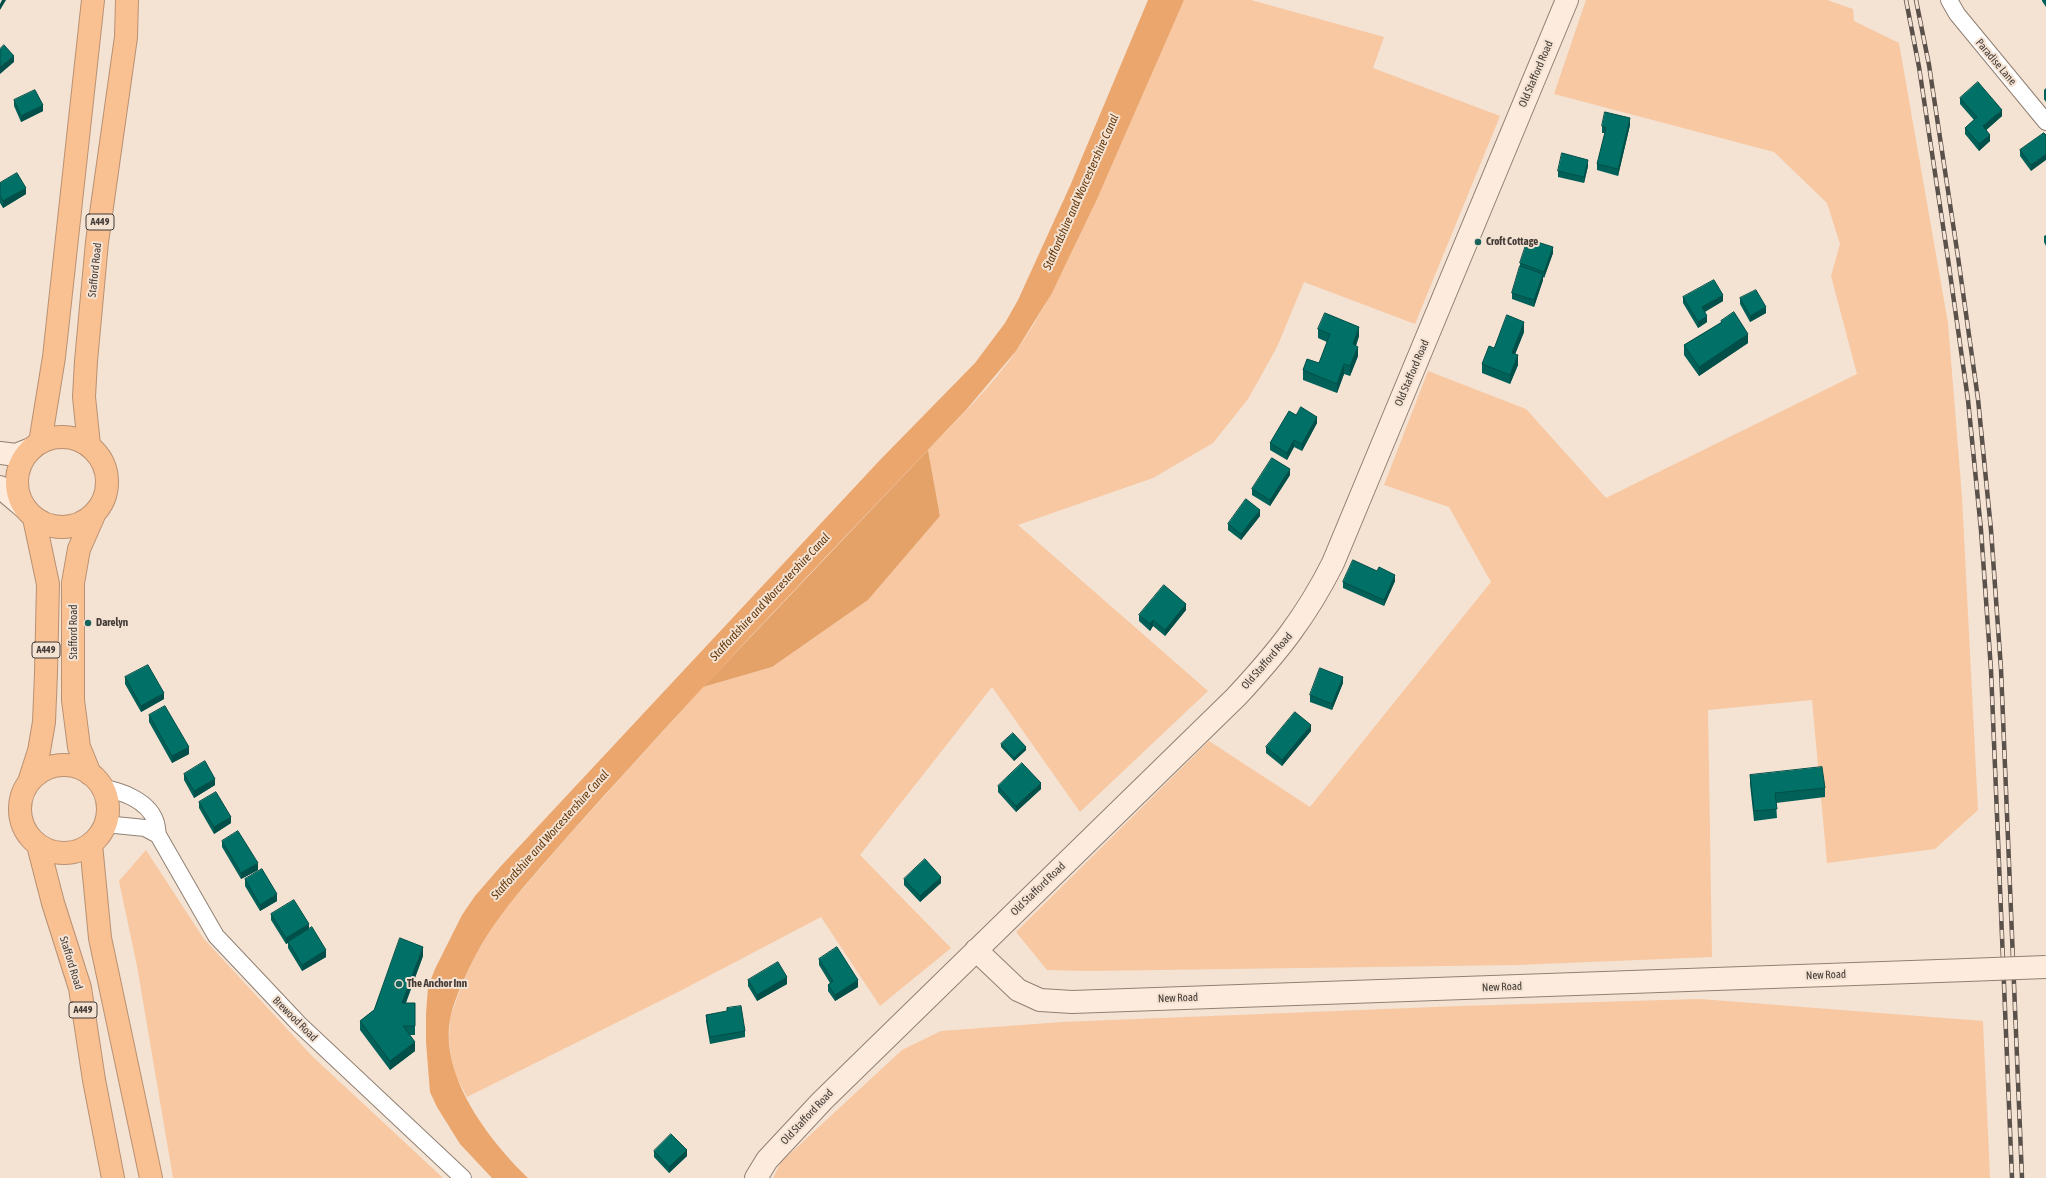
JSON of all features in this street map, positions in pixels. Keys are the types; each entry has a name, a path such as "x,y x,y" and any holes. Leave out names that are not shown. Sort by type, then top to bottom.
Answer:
{"highway":[{"name":"A449","path":"36,446 54,357 93,0"},
{"name":"Stafford Road","path":"89,445 84,397 86,361 97,242 126,37 128,0"},
{"path":"66,437 78,439 89,445 98,454 105,466 108,478 107,492 103,504 94,515 77,526 65,528 50,526 30,513 18,494 17,479 19,468 24,458 36,446 52,438 66,437"},
{"name":"A449","path":"29,782 39,751 44,722 48,584 30,513"},
{"name":"Stafford Road","path":"94,515 79,549 73,582 73,700 79,747 96,781"},
{"path":"59,766 70,766 96,781 108,807 105,824 98,837 91,844 74,852 55,853 38,845 26,832 20,815 21,797 29,782 38,774 59,766"},
{"name":"A449","path":"91,844 100,938 151,1178"},
{"name":"Stafford Road","path":"38,845 53,903 80,988 94,1080 113,1178"}],"street":[{"name":"Old Stafford Road","path":"756,1178 767,1160 822,1101 1236,697 1271,659 1297,625 1317,594 1333,563 1567,0"},
{"name":"Paradise Lane","path":"1949,0 1957,14 2046,122"},
{"path":"0,453 16,455 36,446"},
{"path":"0,487 30,513"},
{"name":"Brewood Road","path":"96,781 127,794 142,805 154,819 158,835 216,936 299,1024 463,1178"},
{"path":"105,824 145,828 158,835"},
{"name":"New Road","path":"976,950 1018,990 1040,1000 1072,1002 2046,967"}],"shaded area":[{"path":"1184,0 1251,0 1384,37 1373,68 1500,116 1415,324 1304,282 1277,347 1248,399 1213,443 1153,478 1018,525 1208,691 1080,812 992,687 860,855 951,948 880,1006 821,917 682,990 467,1097 456,1076 451,1057 449,1039 450,1018 472,961 499,916 570,834 703,687 772,667 868,600 940,516 928,450 975,402 997,376 1017,350 1051,294 1093,207"},
{"path":"1586,0 1827,0 1853,9 1854,21 1899,43 1948,323 1962,497 1978,810 1935,849 1827,863 1812,700 1708,710 1712,957 1516,965 1087,971 1047,970 1016,932 1209,741 1310,807 1491,582 1449,507 1384,485 1428,371 1526,409 1606,498 1857,374 1831,276 1840,244 1827,203 1774,152 1554,94"},
{"path":"928,450 940,516 868,600 772,667 703,687"},
{"path":"146,850 204,939 312,1056 443,1178 173,1178 137,966 119,881"},
{"path":"1700,999 1983,1021 1990,1178 773,1178 781,1162 902,1050 941,1031 1062,1022 1460,1006"}],"water":[{"name":"Staffordshire and Worcestershire Canal","path":"1148,0 1184,0 1097,199 1052,293 1016,351 966,410 750,637 594,807 511,902 491,929 473,960 458,992 450,1019 449,1041 452,1063 460,1085 484,1126 513,1163 528,1178 492,1178 460,1144 437,1107 430,1092 426,1042 428,987 435,969 462,915 475,896 501,866 880,460 975,363 1005,323 1018,300 1070,186"}],"building":[{"path":"4,45 14,56 0,67 0,49"},
{"path":"1978,82 2002,110 1983,126 1990,135 1979,144 1965,128 1977,117 1960,98"},
{"path":"35,90 43,105 21,116 14,100"},
{"path":"1605,112 1630,118 1618,169 1597,164 1606,128 1602,126"},
{"path":"2044,133 2046,135 2046,154 2031,165 2020,150"},
{"path":"1562,153 1588,160 1584,177 1558,171"},
{"path":"17,173 26,188 3,201 0,196 0,183"},
{"path":"1528,239 1553,247 1544,272 1520,263"},
{"path":"1520,266 1543,274 1534,300 1512,293"},
{"path":"1714,280 1723,295 1702,307 1707,316 1698,322 1683,297"},
{"path":"1756,290 1766,307 1750,316 1740,298"},
{"path":"1734,312 1748,334 1699,367 1684,345 1722,322 1721,321"},
{"path":"1325,313 1359,327 1353,344 1358,347 1350,366 1344,364 1337,384 1303,370 1307,359 1319,363 1330,334 1318,329"},
{"path":"1507,315 1524,322 1512,353 1518,355 1510,375 1482,364 1489,346 1494,348"},
{"path":"1301,407 1317,417 1302,444 1294,440 1287,453 1270,443 1289,411 1296,415"},
{"path":"1272,458 1290,469 1270,500 1252,489"},
{"path":"1246,499 1260,510 1241,534 1228,524"},
{"path":"1353,560 1377,571 1379,567 1395,575 1384,600 1343,582"},
{"path":"1164,585 1186,604 1165,630 1153,620 1150,624 1139,615"},
{"path":"148,665 164,693 141,706 125,677"},
{"path":"1320,668 1343,677 1332,704 1310,695"},
{"path":"165,706 189,747 172,756 149,715"},
{"path":"1295,712 1311,725 1282,760 1266,747"},
{"path":"1013,733 1026,747 1014,758 1001,744"},
{"path":"205,761 215,779 194,791 184,774"},
{"path":"1022,763 1041,783 1016,806 998,786"},
{"path":"1822,767 1825,788 1775,793 1777,809 1754,811 1750,775"},
{"path":"216,792 231,817 214,827 199,802"},
{"path":"238,831 258,863 241,873 222,841"},
{"path":"925,859 941,877 920,896 904,879"},
{"path":"262,869 277,894 260,905 245,879"},
{"path":"294,900 309,924 286,938 271,914"},
{"path":"312,927 326,950 302,965 288,942"},
{"name":"The Anchor Inn","path":"400,938 423,947 402,1003 415,1003 415,1026 403,1026 415,1042 390,1061 360,1021 374,1010"},
{"path":"837,947 858,980 835,995 828,985 833,981 819,959"},
{"path":"778,962 787,977 757,995 748,980"},
{"path":"741,1006 745,1031 710,1037 706,1015 727,1011 727,1008"},
{"path":"671,1134 687,1150 669,1167 654,1151"}],"railway":[{"path":"1906,0 1919,67 1968,400 1981,530 1991,670 2012,1178"},
{"path":"1916,0 1929,65 1958,257 1978,399 1991,530 2001,669 2022,1178"}],"place":[{"name":"Croft Cottage","path":"1478,242"},
{"name":"Darelyn","path":"88,623"},
{"name":"The Anchor Inn","path":"399,984"}]}
